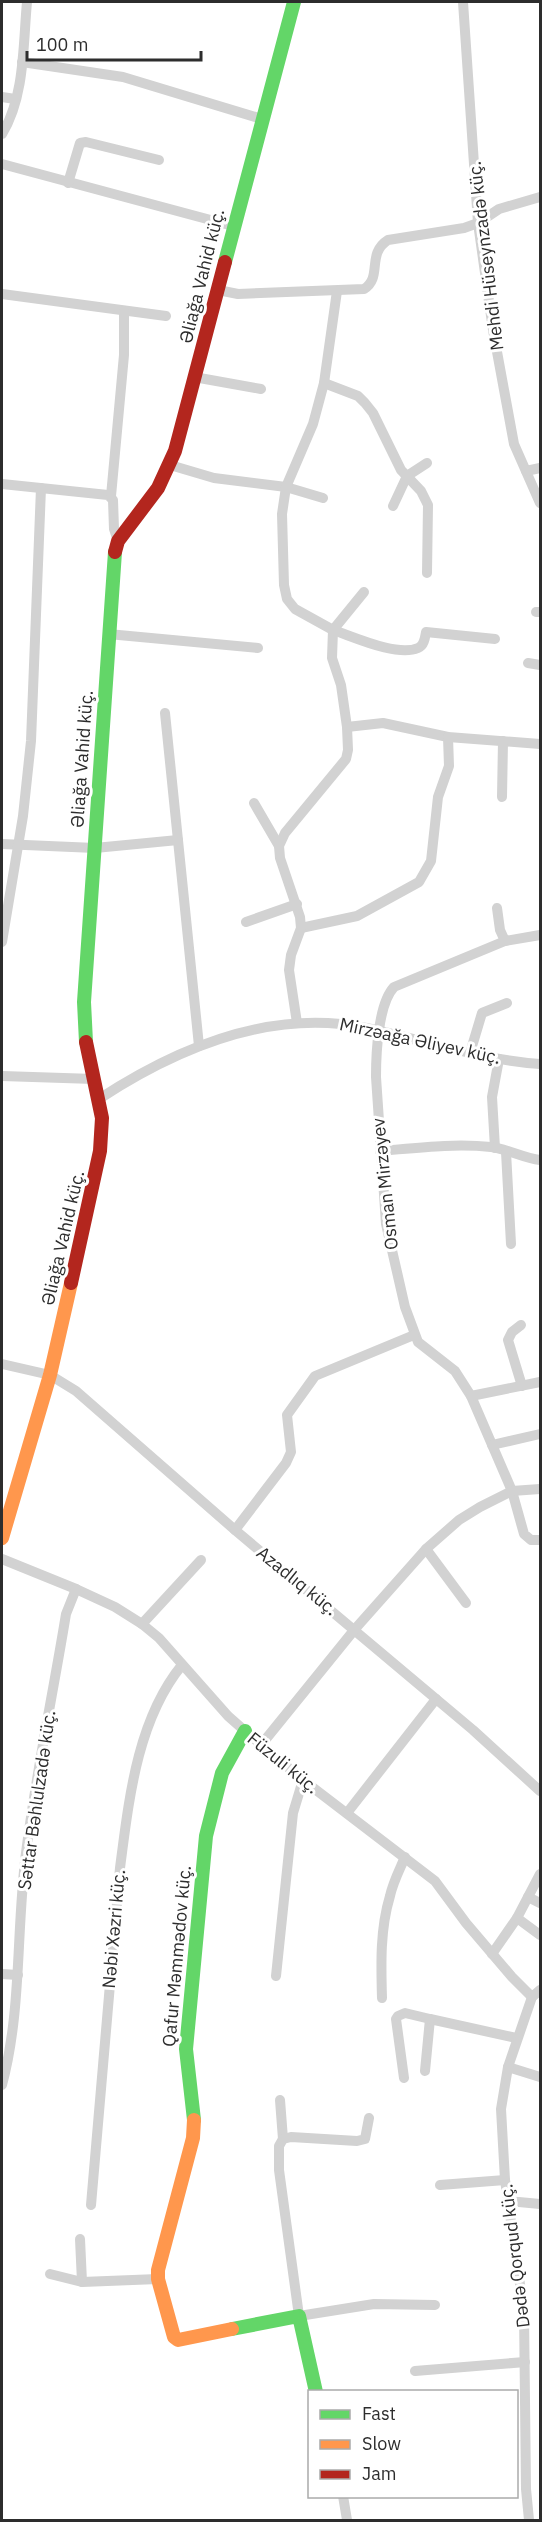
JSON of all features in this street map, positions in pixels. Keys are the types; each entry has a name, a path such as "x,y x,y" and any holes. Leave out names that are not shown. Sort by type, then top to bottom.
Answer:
{"street":[{"path":"2,134 15,99 22,62 27,2"},
{"name":"Əliağa Vahid küç.","path":"2,1538 50,1375 98,1166 102,1127 99,1099 86,1045 84,1002 111,566 118,541 158,488 170,465 218,290 232,226 294,2"},
{"name":"Mehdi Hüseynzadə küç.","path":"463,2 478,222 509,424 518,455 540,503"},
{"path":"22,62 123,77 262,119"},
{"path":"2,98 15,99"},
{"path":"68,183 81,143 86,142 159,160"},
{"path":"2,164 232,226"},
{"path":"218,290 238,294 357,291 369,286 373,280 379,246 388,240 464,228 499,209 540,197"},
{"path":"336,291 324,383 313,424 286,488 282,514 284,585 287,598 295,609 333,630 398,649 418,648 423,644 426,632 495,639"},
{"path":"2,294 166,316"},
{"path":"118,541 114,529 114,504 111,496 124,355 124,311"},
{"path":"194,377 261,389"},
{"path":"324,383 358,396 365,403 373,413 401,470 421,491 428,506 426,573"},
{"path":"393,506 407,476 427,463"},
{"path":"170,465 214,478 286,488 322,498"},
{"path":"526,471 540,468"},
{"path":"2,484 111,496"},
{"path":"2,942 23,816 31,741 41,488"},
{"path":"279,846 285,833 342,766 348,750 341,685 332,658 333,630 364,591"},
{"path":"108,634 258,648"},
{"path":"528,663 540,665"},
{"path":"165,713 199,1046"},
{"path":"346,727 383,723 448,737 540,744"},
{"path":"301,928 357,916 419,882 431,861 438,797 449,766 448,737"},
{"path":"502,797 503,741"},
{"path":"254,803 279,846 280,858 297,904 301,928 291,955 289,970 297,1023"},
{"path":"2,844 95,848 178,840"},
{"path":"246,922 297,904"},
{"path":"497,908 500,930 505,941"},
{"name":"Osman Mirzəyev","path":"540,935 505,941 394,987 386,1001 380,1031 376,1077 386,1224 405,1307 414,1335 426,1350 455,1371 471,1396 512,1491 524,1534 531,1540 540,1540"},
{"path":"470,1053 482,1013 507,1003"},
{"name":"Mirzəağa Əliyev küç.","path":"99,1099 146,1070 199,1046 229,1036 297,1023 328,1022 380,1031 499,1059 540,1064"},
{"path":"499,1059 492,1097 501,1150 511,1244"},
{"path":"2,1076 94,1079"},
{"path":"380,1151 475,1145 540,1160"},
{"path":"521,1325 512,1332 508,1340 522,1386"},
{"path":"236,1530 286,1463 291,1452 287,1415 315,1376 414,1335"},
{"path":"2,1364 50,1375"},
{"name":"Azadlıq küç.","path":"50,1375 76,1392 355,1629 540,1791"},
{"path":"471,1396 540,1382"},
{"path":"492,1445 540,1434"},
{"path":"261,1745 355,1629 426,1549 459,1520 480,1506 512,1491 540,1489"},
{"path":"426,1549 466,1603"},
{"name":"Füzuli küç.","path":"2,1559 39,1572 115,1607 142,1624 159,1638 244,1731 303,1780 435,1881 492,1954 536,1994"},
{"path":"142,1624 201,1560"},
{"name":"Səttar Bəhlulzadə küç.","path":"2,2085 9,2051 18,1976 26,1855 66,1614 76,1589"},
{"name":"Nəbi Xəzri küç.","path":"91,2205 126,1817 140,1754 157,1704 170,1680 182,1665"},
{"path":"347,1813 436,1699"},
{"name":"Qafur Məmmədov küç.","path":"244,1731 222,1773 206,1836 186,2049 194,2110 193,2138 161,2257 158,2279 174,2337 178,2340 299,2316"},
{"path":"276,1976 293,1814 303,1780"},
{"path":"382,1998 381,1956 385,1919 390,1895 405,1857"},
{"path":"492,1954 516,1918 540,1874"},
{"path":"528,1897 540,1903"},
{"path":"516,1918 540,1935"},
{"path":"2,1974 18,1976"},
{"name":"Dədə Qorqud küç.","path":"530,2520 521,2474 525,2362 524,2312 505,2180 501,2109 508,2067 516,2038 536,1994"},
{"path":"404,2078 396,2019 400,2014 405,2013 516,2038"},
{"path":"425,2071 430,2019"},
{"path":"508,2067 540,2077"},
{"path":"280,2100 283,2139 279,2146 279,2170 299,2316 316,2390"},
{"path":"283,2139 291,2137 357,2141 365,2139 369,2118"},
{"path":"440,2185 505,2180"},
{"path":"508,2201 540,2204"},
{"path":"80,2239 82,2283"},
{"path":"51,2274 82,2283 158,2279"},
{"path":"299,2316 374,2304 435,2305"},
{"path":"415,2371 525,2362"},
{"path":"343,2498 346,2520"}],"traffic: fast":[{"path":"225,262 294,2"},
{"path":"86,1042 84,1002 115,552"},
{"path":"194,2120 186,2049 206,1836 222,1773 245,1731"},
{"path":"232,2329 299,2316 316,2390"}],"traffic: slow":[{"path":"2,1538 50,1375 71,1283"},
{"path":"194,2120 193,2138 158,2270 158,2279 174,2337 178,2340 232,2329"}],"traffic: jam":[{"path":"115,552 118,541 158,488 175,451 225,262"},
{"path":"71,1283 100,1151 102,1118 86,1042"}]}
